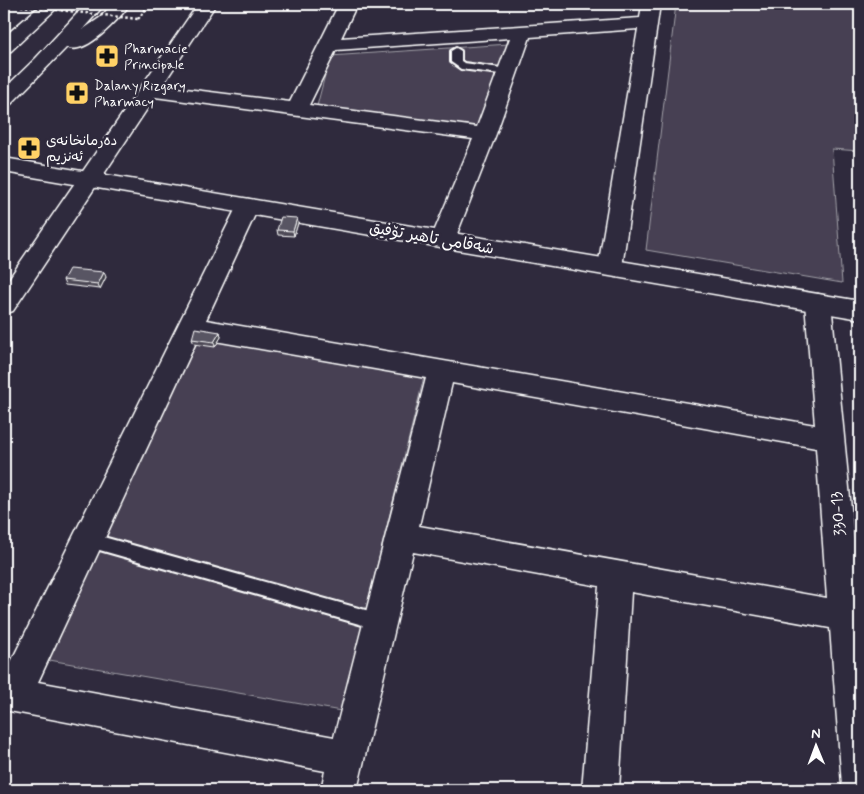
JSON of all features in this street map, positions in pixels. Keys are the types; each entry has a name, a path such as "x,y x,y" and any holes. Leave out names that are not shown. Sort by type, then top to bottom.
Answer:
{"main road":[{"path":"4,28 27,4"},
{"path":"4,47 52,4"},
{"path":"4,100 43,62 96,4"},
{"path":"43,62 76,43 106,21 121,4"},
{"path":"4,305 206,4"},
{"path":"297,109 330,45 348,4"},
{"path":"330,45 522,32 649,14 610,267"},
{"path":"443,239 485,134 522,32"},
{"path":"148,90 485,134"},
{"name":"شەقامی تاهیر تۆفیق","path":"4,165 860,310"},
{"path":"248,206 89,540 9,694 347,757"},
{"name":"330-13","path":"818,303 860,785"},
{"path":"192,327 830,439"},
{"path":"339,790 441,371"},
{"path":"401,536 845,616"},
{"path":"600,790 616,575"}],"lane":[{"path":"456,51 456,62 461,66 508,72"},
{"path":"89,540 380,622"}],"path":[{"path":"5,4 138,19 150,4"}],"shaded area":[{"path":"676,4 860,4 860,151 832,149 842,283 646,250"},
{"path":"509,44 478,130 317,106 330,56"},
{"path":"196,333 425,373 341,711 38,658"}],"building":[{"path":"281,217 297,218 293,231 277,230"},
{"path":"69,269 104,272 98,284 63,280"},
{"path":"195,328 220,332 214,342 192,339"}],"place":[{"name":"Pharmacie Principale","path":"107,56"},
{"name":"Dalany Rizgary Pharmacy","path":"77,93"},
{"name":"دەرمانخانەی ئەنزیم","path":"29,148"}]}
